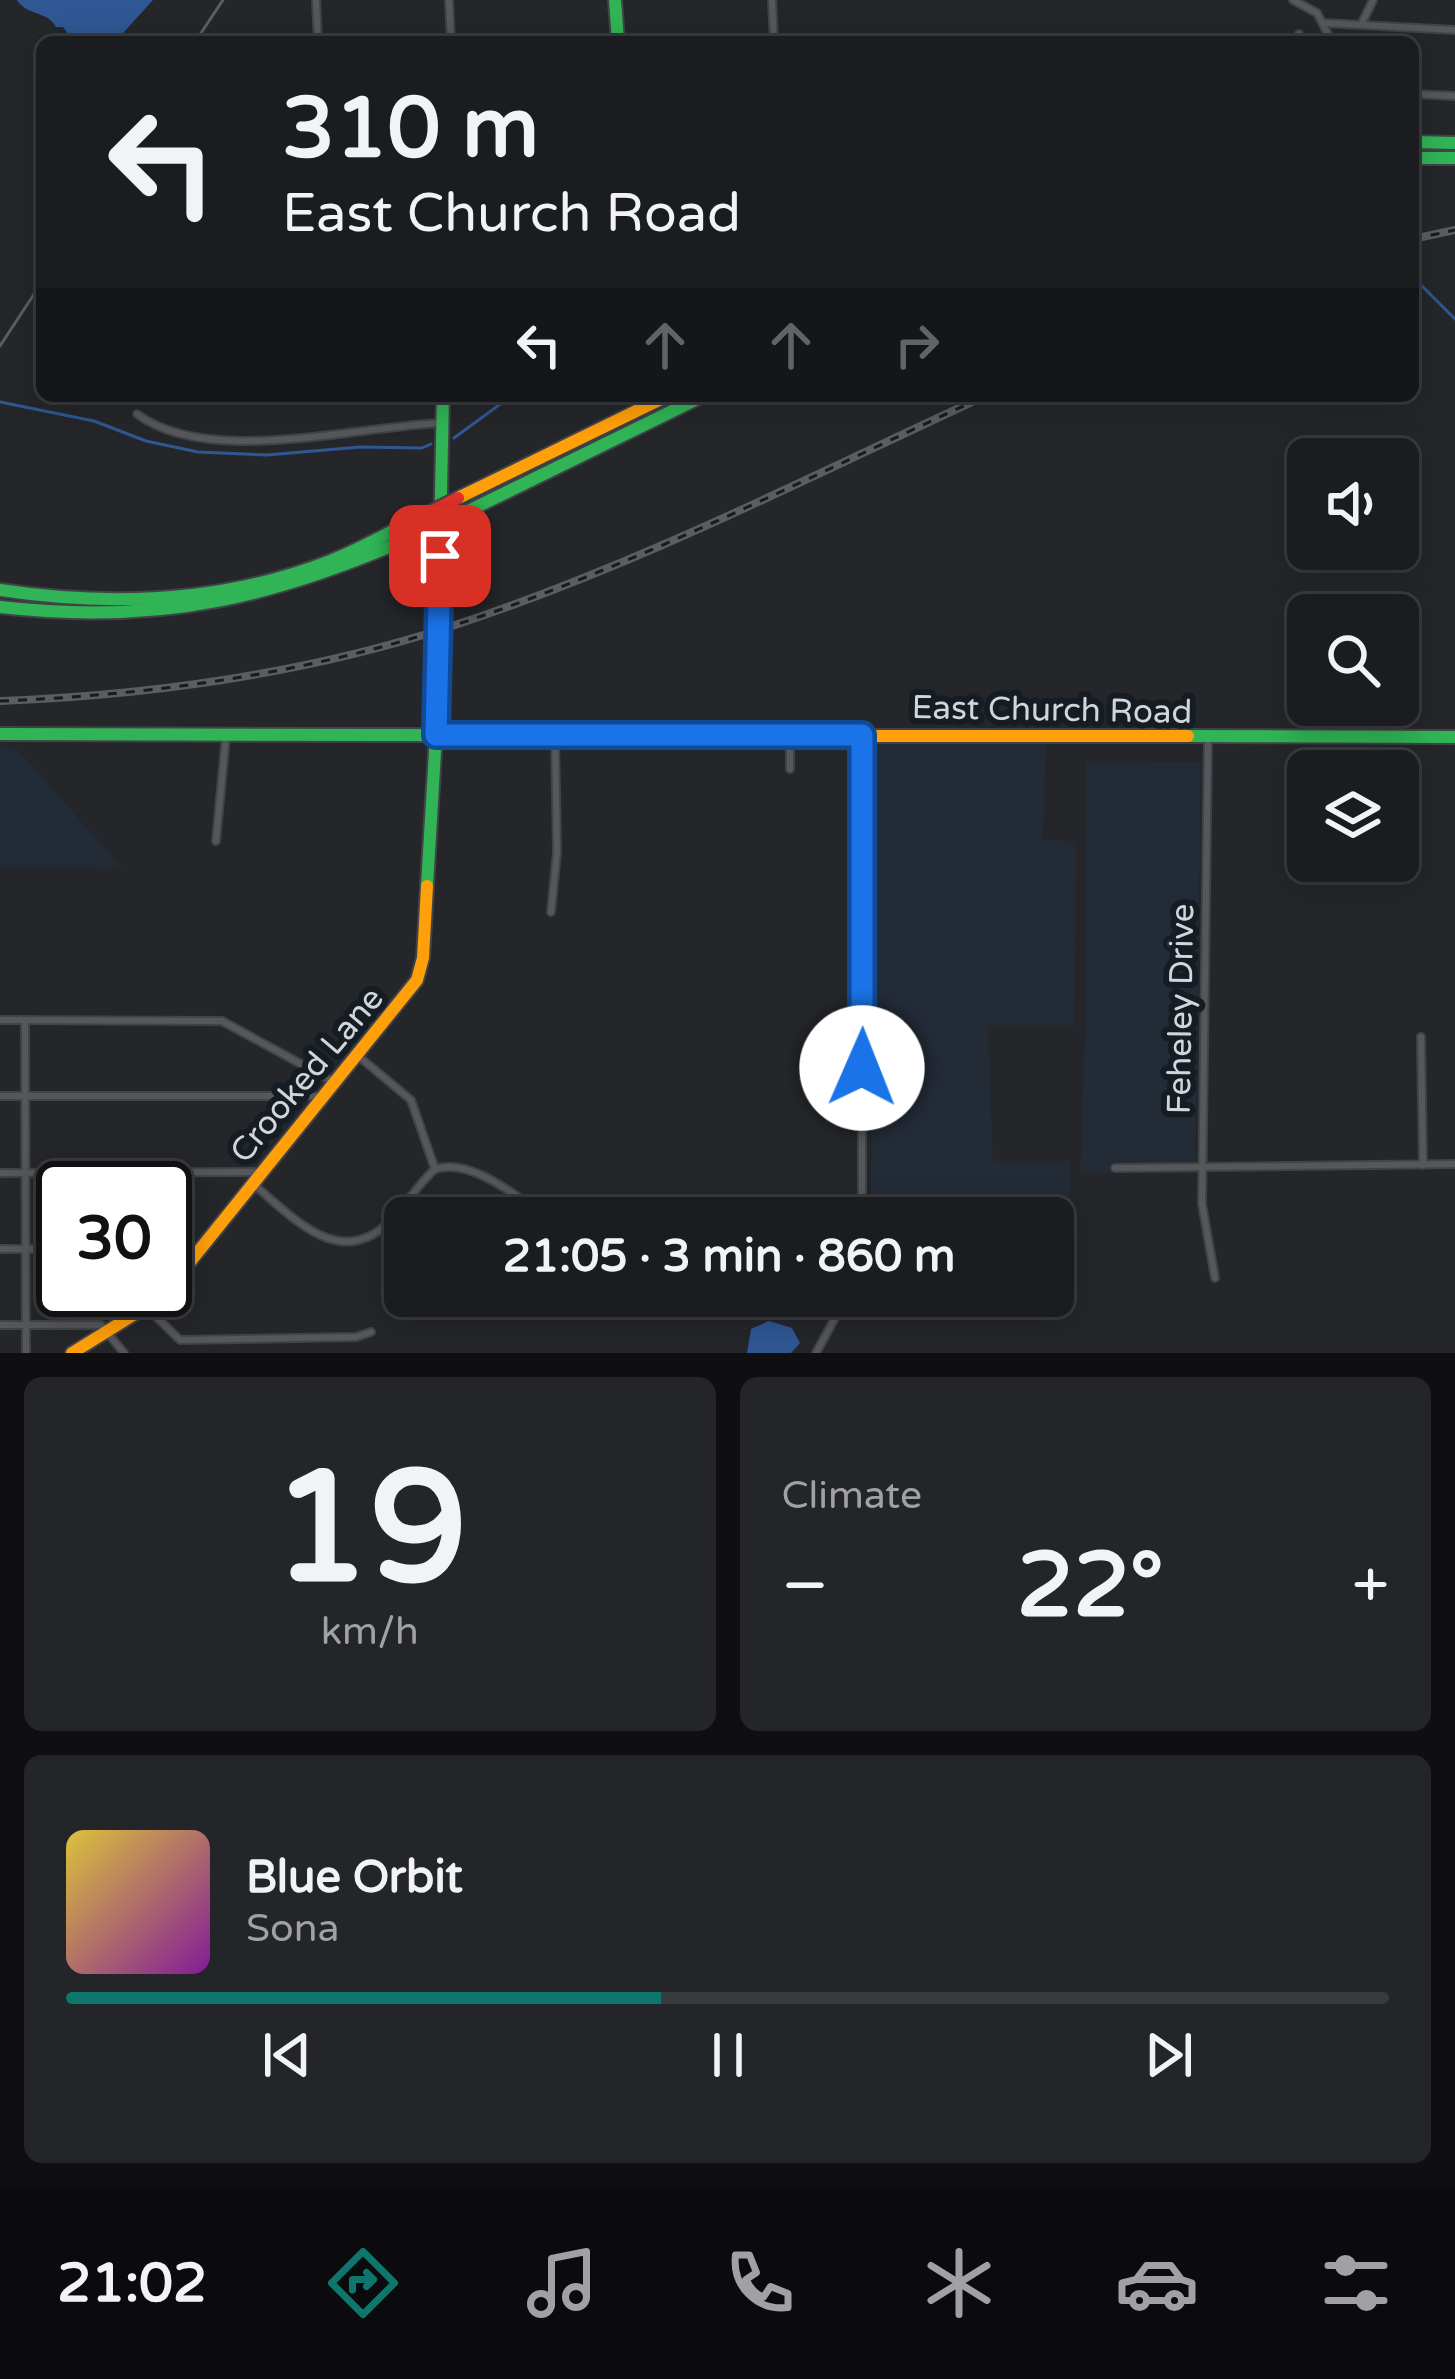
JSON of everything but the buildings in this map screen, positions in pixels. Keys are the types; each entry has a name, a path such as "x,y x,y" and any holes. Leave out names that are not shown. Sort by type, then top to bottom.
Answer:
{"main road":[{"path":"616,0 618,36"},
{"path":"1419,142 1455,142"},
{"path":"1419,158 1455,158"},
{"name":"Crooked Lane","path":"192,1260 406,998 421,969 436,735 443,402"},
{"path":"0,590 70,600 132,602 222,593 332,561 655,402"},
{"path":"0,607 105,614 209,606 301,584 429,530 691,402"},
{"name":"East Church Road","path":"0,734 1455,737"},
{"name":"Crooked Lane","path":"72,1353 129,1317"}],"street":[{"path":"316,0 318,36"},
{"path":"449,0 451,36"},
{"path":"772,0 774,36"},
{"path":"1293,0 1309,7 1329,36"},
{"path":"1362,23 1373,0"},
{"path":"1324,23 1455,30"},
{"path":"1419,94 1455,96"},
{"path":"137,414 165,431 228,442 442,423"},
{"path":"217,841 226,732"},
{"path":"790,733 790,769"},
{"path":"862,735 862,1197"},
{"path":"551,912 557,852 555,736"},
{"name":"Feheley Drive","path":"1208,739 1202,1167 1203,1223 1215,1278"},
{"path":"0,1021 222,1021 334,1082"},
{"path":"25,1021 26,1353"},
{"path":"1421,1037 1424,1165"},
{"path":"357,1055 411,1100 435,1169"},
{"path":"0,1096 322,1096"},
{"path":"1115,1168 1455,1165"},
{"path":"411,1197 435,1169 449,1166 469,1170 513,1197"},
{"path":"0,1173 256,1178 305,1229 328,1239 362,1238 384,1224"},
{"path":"0,1249 36,1249"},
{"path":"192,1250 200,1250"},
{"path":"157,1317 180,1340 356,1337 371,1332"},
{"path":"816,1353 836,1317"},
{"path":"0,1325 101,1325 124,1353"}],"shaded area":[{"path":"877,740 1046,742 1043,840 1076,841 1075,1025 988,1025 993,1161 1070,1161 1070,1197 870,1197 874,1019 869,749"},
{"path":"0,743 20,752 122,868 0,867"},
{"path":"1201,762 1195,1174 1080,1172 1086,763"}],"water":[{"path":"17,0 153,0 120,36 70,36 63,27"},
{"path":"769,1321 792,1328 800,1343 791,1353 747,1353 751,1329"}],"waterway":[{"path":"1419,283 1455,319"},
{"path":"0,402 94,421 146,441 198,452 267,455 431,444"},
{"path":"454,438 506,402"}],"tram line":[{"path":"199,36 223,0"},
{"path":"0,346 36,291"}],"railway":[{"path":"1419,238 1455,230"},
{"path":"0,701 114,694 227,679 339,658 449,627 653,549 972,402"}],"traffic: fast":[{"path":"615,0 618,36"},
{"path":"1419,142 1455,143"},
{"path":"1419,158 1455,158"},
{"path":"427,886 436,735 443,402"},
{"path":"458,516 691,402"},
{"path":"0,590 125,599 249,586 330,561 430,512"},
{"path":"429,530 458,516"},
{"path":"0,607 116,612 220,600 322,573 429,530"},
{"path":"0,734 753,736"},
{"path":"1188,736 1455,737"}],"traffic: slow":[{"path":"458,498 655,402"},
{"path":"753,736 1188,736"},
{"path":"72,1353 146,1307 173,1283 417,980 423,958 427,886"}],"traffic: jam":[{"path":"430,512 458,498"}],"route":[{"path":"440,556 436,735 862,735 862,1068"}]}
